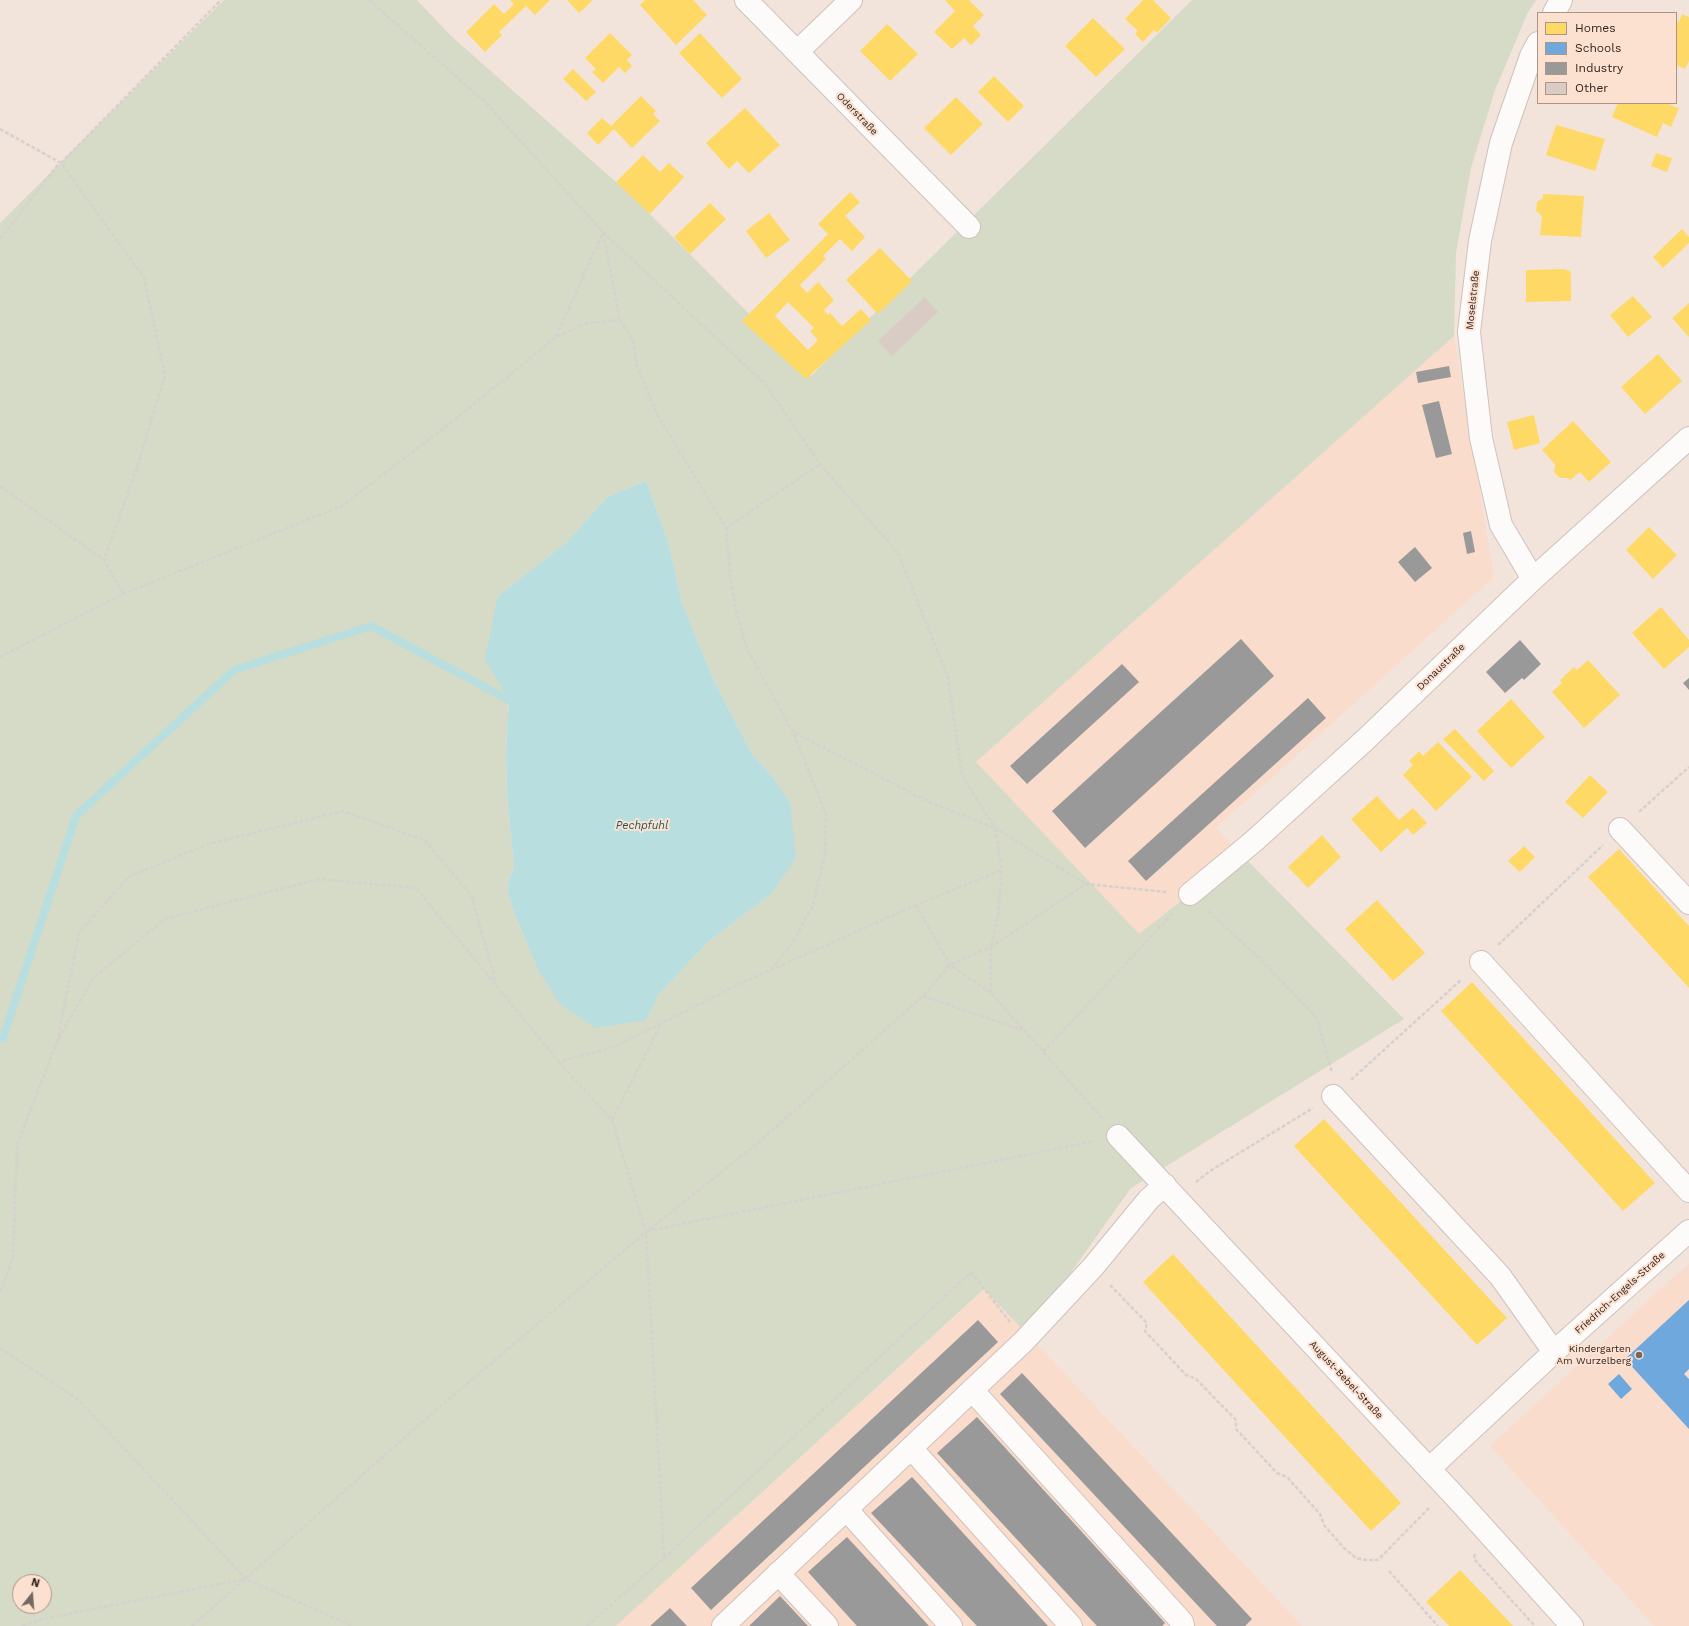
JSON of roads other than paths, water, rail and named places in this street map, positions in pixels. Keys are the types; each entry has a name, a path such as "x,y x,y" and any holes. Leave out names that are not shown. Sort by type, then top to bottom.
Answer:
{"street":[{"name":"Oderstraße","path":"746,0 969,227"},
{"path":"797,52 851,0"},
{"path":"1555,12 1561,0"},
{"name":"Moselstraße","path":"1533,579 1500,525 1481,438 1469,332 1480,241 1501,143 1531,56 1537,45"},
{"name":"Donaustraße","path":"1190,894 1254,841 1365,740 1533,579 1689,438"},
{"path":"1620,829 1689,903"},
{"path":"1481,962 1689,1192"},
{"path":"1333,1096 1500,1276 1554,1352"},
{"name":"August-Bebel-Straße","path":"1118,1136 1171,1191 1572,1626"},
{"path":"723,1626 1024,1341 1093,1267 1149,1199 1171,1191"},
{"name":"Friedrich-Engels-Straße","path":"1429,1470 1554,1352 1689,1231"},
{"path":"972,1390 1181,1625"},
{"path":"911,1448 1071,1626"},
{"path":"846,1509 951,1626"},
{"path":"778,1573 827,1626"}],"water":[{"name":"Pechpfuhl","path":"646,481 668,541 682,603 713,679 752,754 770,774 790,802 796,858 771,894 709,941 659,994 646,1020 595,1028 560,1004 538,970 515,915 507,889 514,865 507,795 506,752 509,700 485,659 498,596 567,542 607,497"}],"waterway":[{"path":"3,1038 76,816 234,670 371,626 509,700"}],"place":[{"name":"Kindergarten Am Wurzelberg","path":"1639,1355"}]}
